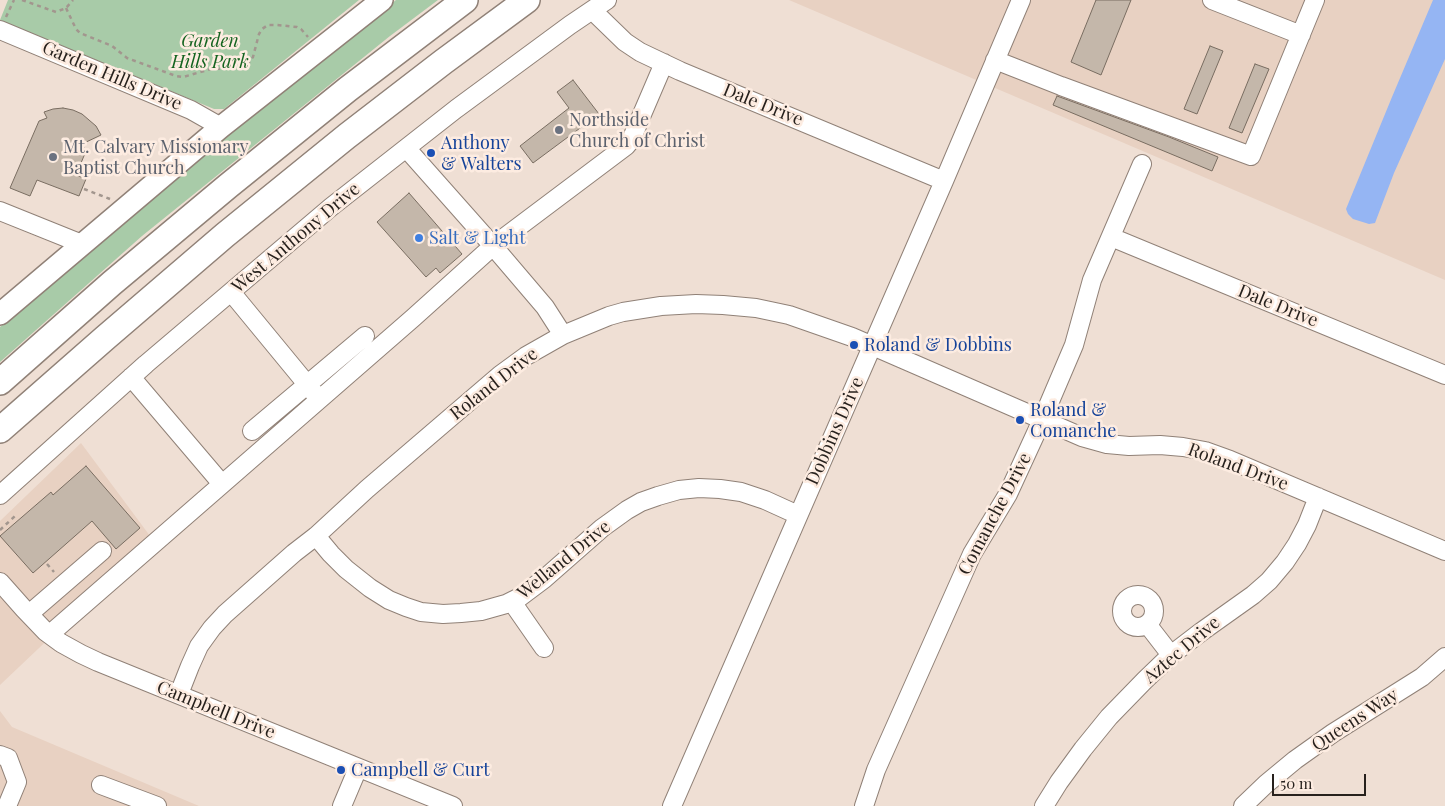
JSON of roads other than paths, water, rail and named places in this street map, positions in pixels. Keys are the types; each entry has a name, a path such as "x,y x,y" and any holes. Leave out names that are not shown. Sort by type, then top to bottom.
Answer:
{"highway":[{"path":"0,382 112,283 228,186 348,89 465,0"},
{"path":"0,430 105,338 347,136 527,0"}],"main road":[{"path":"0,314 221,127 382,0"}],"street":[{"name":"West Anthony Drive","path":"0,494 131,377 331,207 456,109 607,0"},
{"name":"Dobbins Drive","path":"672,806 873,346 1021,0"},
{"path":"1212,0 1301,36"},
{"path":"995,60 1251,156 1316,0"},
{"name":"Dale Drive","path":"593,11 625,42 640,52 944,181"},
{"name":"Garden Hills Drive","path":"2,26 191,110 221,127"},
{"path":"50,634 493,246 626,146 631,140 664,63"},
{"path":"407,149 545,307 563,336"},
{"name":"Comanche Drive","path":"864,806 876,770 972,554 1008,494 1042,420 1074,345 1092,280 1142,164"},
{"path":"0,211 82,244"},
{"name":"Dale Drive","path":"1111,237 1445,375"},
{"path":"231,292 319,399"},
{"name":"Roland Drive","path":"179,694 200,646 212,628 225,614 500,375 526,356 563,336 609,316 661,306 723,304 789,315 873,346 1082,437 1106,444 1129,446 1160,445 1205,451 1445,551"},
{"path":"252,431 365,336"},
{"path":"131,377 222,484"},
{"name":"Welland Drive","path":"316,536 346,570 389,600 421,612 461,614 482,611 512,602 544,579 602,528 627,510 641,502 658,496 679,490 720,489 741,492 765,500 798,515"},
{"name":"Aztec Drive","path":"1044,806 1083,749 1109,718 1171,654 1254,595 1269,581 1297,544 1318,497"},
{"path":"29,614 102,551"},
{"name":"Campbell Drive","path":"0,582 29,614 61,643 98,662 453,806"},
{"path":"512,602 544,648"},
{"path":"1147,624 1171,654"},
{"name":"Queens Way","path":"1243,806 1295,760 1333,733 1422,676 1445,656"},
{"path":"0,755 8,758 17,782 7,806"},
{"path":"342,806 358,768"},
{"path":"101,785 157,806"}],"water":[{"path":"1433,0 1445,0 1445,59 1394,173 1375,223 1369,224 1353,219 1346,209"}],"place":[{"name":"Northside Church of Christ","path":"559,130"},
{"name":"Anthony & Walters","path":"431,153"},
{"name":"Mt. Calvary Missionary Baptist Church","path":"53,157"},
{"name":"Salt & Light","path":"419,238"},
{"name":"Roland & Dobbins","path":"854,345"},
{"name":"Roland & Comanche","path":"1020,420"},
{"name":"Campbell & Curt","path":"341,770"}],"park label":[{"name":"Garden Hills Park","path":"210,51"}]}
